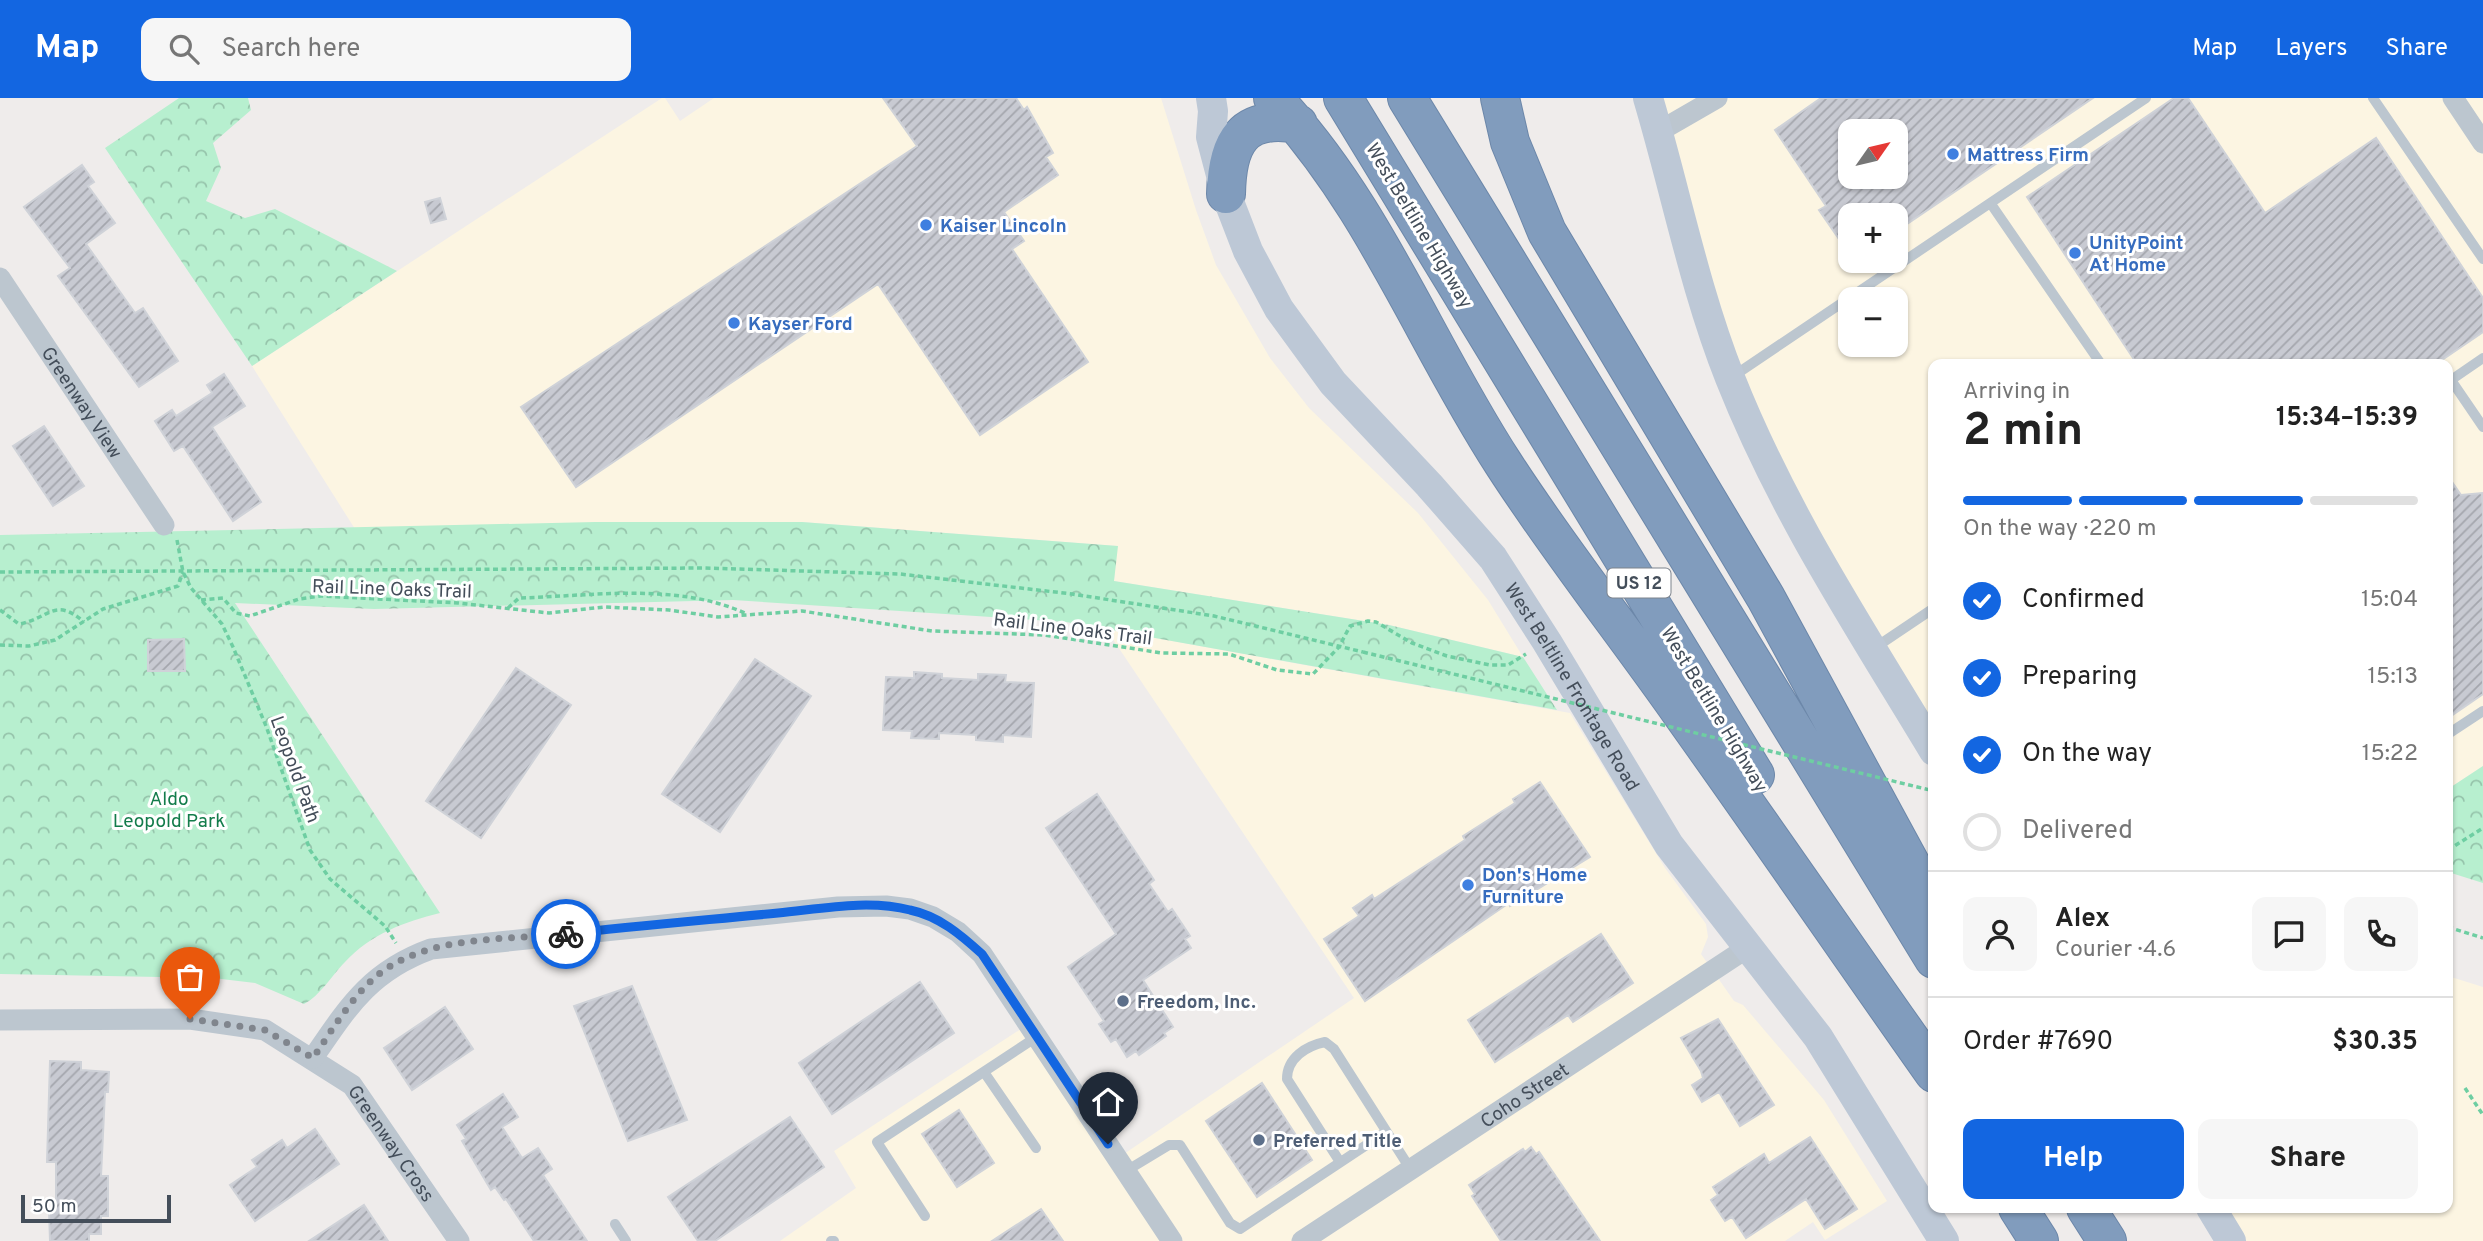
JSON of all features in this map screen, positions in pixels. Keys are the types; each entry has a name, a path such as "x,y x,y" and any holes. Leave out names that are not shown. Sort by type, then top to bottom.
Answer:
{"highway":[{"name":"West Beltline Highway","path":"1343,98 1928,1061"},
{"name":"US 12","path":"1407,98 1928,949"},
{"path":"1500,98 1510,142 1547,232 1766,598 1928,896"},
{"path":"1226,194 1227,164 1239,139 1259,123 1278,121 1286,111 1351,198 1509,472 1928,1063"},
{"path":"2021,1213 2039,1241"},
{"path":"2089,1213 2109,1241"},
{"path":"2095,1213 2109,1241"}],"street":[{"name":"West Beltline Frontage Road","path":"1189,98 1195,116 1211,137"},
{"name":"West Beltline Frontage Road","path":"1211,98 1211,137 1226,194 1253,262 1296,335 1333,383 1493,558 1547,642 1669,845 1818,1037 1944,1241"},
{"path":"1639,98 1658,131"},
{"path":"1648,98 1696,276 1730,379 1782,498 1928,741"},
{"path":"1658,131 1717,98"},
{"path":"2453,98 2483,143"},
{"name":"Greenway View","path":"0,278 8,306 164,524"},
{"path":"313,1058 354,998 380,973 430,949 458,944 838,907 886,906 910,909 933,917 957,932 982,954 1172,1241"},
{"name":"Coho Street","path":"1302,1241 1747,948"},
{"name":"Greenway Cross","path":"0,1020 190,1019 265,1030 313,1058 352,1086 459,1241"},
{"path":"2214,1213 2231,1241"}],"lane":[{"path":"1730,379 2146,98"},
{"path":"2373,98 2483,259"},
{"path":"1990,204 2098,359"},
{"path":"2453,379 2483,358"},
{"path":"2453,383 2483,427"},
{"path":"1871,650 1928,612"},
{"path":"2453,731 2483,711"},
{"path":"925,1216 877,1142 1038,1036"},
{"path":"1340,1162 1287,1079 1287,1068 1296,1056 1314,1044 1325,1042 1334,1049 1411,1170"},
{"path":"985,1072 1036,1148"},
{"path":"1126,1171 1168,1145 1180,1145 1230,1223 1240,1229 1386,1132"},
{"path":"615,1224 626,1241"}],"path":[{"path":"0,645 29,646 55,640 103,609 178,586 183,572 175,530 164,524"},
{"path":"0,572 705,568 901,574 1072,594 1214,617 1928,790"},
{"name":"Leopold Path","path":"183,572 201,600 222,624 233,647 319,866 350,898 385,926 407,958"},
{"name":"Rail Line Oaks Trail","path":"508,608 519,598 646,594 723,603 749,615"},
{"name":"Rail Line Oaks Trail","path":"201,600 223,598 236,613 250,616 299,599 321,596 549,613 604,607 669,610 718,617 802,611 932,631 1044,635 1162,653 1229,654 1277,670 1313,674 1339,647"},
{"path":"0,610 19,624 31,622 53,609 63,609 84,622"},
{"path":"1339,647 1350,626 1368,621 1447,656 1490,665 1508,665 1526,655"},
{"path":"2453,847 2483,828"},
{"path":"2453,928 2483,937"},
{"path":"2465,1088 2483,1115"}],"shaded area":[{"path":"665,98 680,121 714,98 1161,98 1216,265 1270,358 1309,408 1418,513 1488,600 1523,657 1389,625 1114,581 1117,546 802,522 355,529 252,366"},
{"path":"1648,98 2483,98 2483,766 2453,786 2453,359 1928,359 1928,720 1782,498"},
{"path":"1106,629 1570,713 1665,868 1706,924 1708,937 1701,954 1734,1001 1743,1005 1824,1100 1887,1201 1825,1240 1813,1222 1785,1241 780,1241 856,1188 834,1151 1030,1023 1118,1158 1354,998"},
{"path":"2453,978 2483,987 2483,1241 2231,1241 2214,1213 2453,1213"}],"green space":[{"path":"179,98 248,98 251,110 213,143 221,168 206,201 245,218 275,209 397,271 252,366 105,148"},
{"name":"Aldo Leopold Park","path":"595,522 802,522 1118,546 1114,581 1389,625 1523,657 1557,710 1066,622 733,600 374,609 235,603 440,913 401,925 366,944 304,1004 255,983 213,978 0,974 0,535"},
{"path":"2483,766 2483,883 2453,874 2453,786"}],"building":[{"name":"Kayser Ford","path":"883,98 1016,98 1024,110 1027,107 1053,153 1046,157 1058,175 1004,212 1024,241 1012,249 1088,362 980,435 878,284 576,487 521,407 917,146"},
{"name":"Mattress Firm","path":"1821,98 2093,98 1908,223 1908,203 1838,203 1838,238 1819,210 1826,206 1775,130"},
{"path":"2174,98 2188,98 2265,213 2376,138 2483,298 2483,332 2443,359 2134,359 2027,197"},
{"path":"82,165 94,182 88,186 115,223 86,244 135,313 143,308 178,361 139,387 58,276 70,268 24,207"},
{"path":"440,198 446,219 431,223 425,202"},
{"path":"224,374 245,406 212,427 261,502 233,521 183,446 174,451 155,421 172,410 176,416 212,393 207,385"},
{"path":"44,426 84,486 53,506 13,446"},
{"path":"2453,483 2461,495 2482,493 2483,694 2453,715"},
{"path":"184,639 185,671 148,671 148,640"},
{"path":"755,659 811,696 720,832 662,794"},
{"path":"516,668 571,705 481,838 426,801"},
{"path":"914,672 942,674 942,678 978,680 978,674 1006,675 1005,682 1034,683 1031,737 1003,735 1003,742 976,740 976,735 939,733 939,739 911,738 912,731 883,730 886,677 914,678"},
{"name":"Don's Home Furniture","path":"1540,782 1590,857 1510,906 1509,903 1365,1001 1324,939 1359,916 1353,908 1372,895 1374,899 1465,840 1463,836 1515,803 1513,799"},
{"path":"1097,794 1154,880 1149,884 1168,912 1172,909 1190,936 1185,939 1191,948 1143,980 1173,1027 1164,1033 1166,1036 1139,1055 1136,1051 1127,1057 1116,1039 1111,1042 1099,1024 1104,1021 1068,967 1116,934 1046,828"},
{"path":"1601,934 1633,983 1573,1022 1568,1015 1495,1062 1468,1020"},
{"path":"920,982 954,1033 832,1114 799,1063"},
{"path":"632,986 687,1120 628,1141 574,1006"},
{"path":"445,1007 473,1049 412,1090 384,1048"},
{"path":"1718,1019 1774,1105 1740,1126 1719,1092 1702,1102 1692,1085 1703,1078 1701,1071 1681,1038"},
{"path":"50,1061 81,1062 81,1070 109,1072 108,1092 105,1092 101,1176 108,1176 108,1216 101,1216 101,1234 89,1234 89,1241 50,1241 49,1210 56,1210 56,1162 47,1162"},
{"name":"Preferred Title","path":"1262,1083 1312,1160 1257,1197 1206,1121"},
{"path":"503,1094 518,1117 502,1127 522,1158 538,1148 552,1169 543,1175 587,1241 534,1241 506,1199 504,1200 495,1187 491,1190 462,1141 466,1139 457,1125"},
{"path":"959,1110 994,1163 957,1187 922,1134"},
{"path":"790,1117 824,1167 715,1241 698,1241 668,1197"},
{"path":"315,1129 339,1164 255,1221 230,1185 257,1167 252,1160 282,1140 287,1148"},
{"path":"1810,1137 1857,1209 1825,1229 1806,1199 1746,1238 1732,1217 1725,1221 1711,1200 1718,1195 1713,1187 1764,1154 1769,1163"},
{"path":"1531,1147 1536,1154 1539,1152 1600,1241 1501,1241 1472,1196 1475,1194 1469,1185 1523,1149 1525,1152"},
{"path":"364,1205 388,1241 309,1241"},
{"path":"1041,1209 1063,1241 992,1241"}],"way so far":[{"path":"190,1019 265,1030 313,1058 354,998 380,973 407,958 430,949 458,944 566,934"}],"place":[{"name":"Mattress Firm","path":"1953,154"},
{"name":"Kaiser Lincoln","path":"926,225"},
{"name":"UnityPoint At Home","path":"2075,253"},
{"name":"Kayser Ford","path":"734,323"},
{"name":"Don's Home Furniture","path":"1468,885"},
{"name":"Freedom, Inc.","path":"1123,1001"},
{"name":"Preferred Title","path":"1259,1140"}],"route":[{"path":"566,934 838,907 886,906 910,909 933,917 957,932 982,954 1108,1144"}]}
